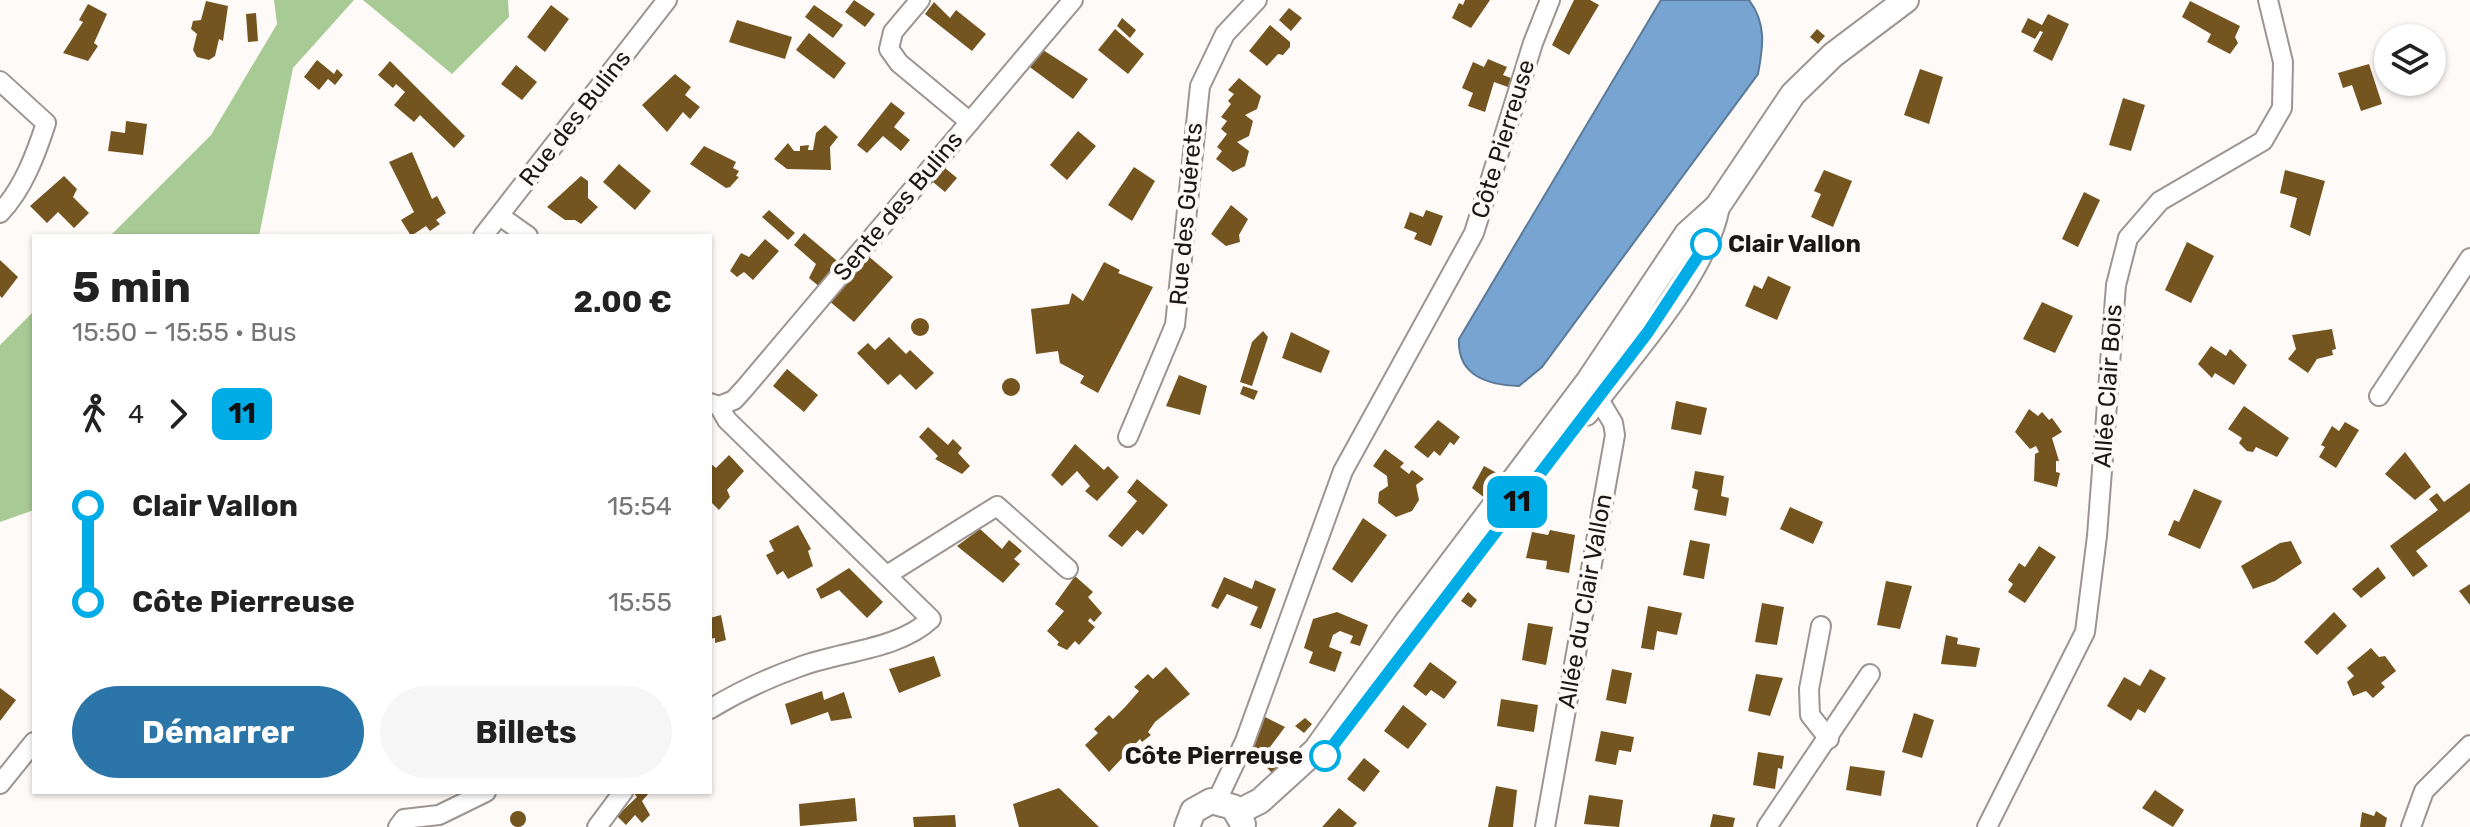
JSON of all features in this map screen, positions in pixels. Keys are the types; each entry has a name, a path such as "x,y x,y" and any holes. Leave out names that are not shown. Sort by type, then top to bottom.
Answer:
{"street":[{"name":"Rue des Bulins","path":"485,234 667,0"},
{"path":"920,0 893,32 889,49 899,63 970,122"},
{"name":"Sente des Bulins","path":"714,405 734,400 744,389 1073,0"},
{"name":"Rue des Guérets","path":"1128,437 1175,325 1200,86 1225,34 1257,0"},
{"name":"Côte Pierreuse","path":"1238,817 1221,792 1245,741 1322,520 1365,431 1474,233 1533,43 1550,0"},
{"path":"1187,827 1193,811 1201,805 1238,817 1316,750 1405,625 1593,389 1648,332 1706,244 1717,207 1793,94 1833,55 1906,0"},
{"name":"Allée Clair Bois","path":"1987,827 2085,632 2097,536 2116,285 2128,238 2160,201 2263,141 2282,108 2283,62 2268,0"},
{"path":"0,81 46,123 10,203 0,213"},
{"path":"500,216 525,234"},
{"path":"2379,396 2470,258"},
{"name":"Allée du Clair Vallon","path":"1545,827 1615,435 1613,423 1593,389"},
{"path":"712,708 740,691 800,666 916,633 931,619 714,405"},
{"path":"887,575 997,506 1068,569"},
{"path":"1821,626 1809,689 1810,715 1829,739"},
{"path":"1767,827 1870,674"},
{"path":"0,784 32,744"},
{"path":"2411,827 2424,791 2470,745"},
{"path":"398,827 404,819 439,815 482,794"},
{"path":"597,827 622,794"}],"green space":[{"path":"274,0 354,0 293,68 259,234 112,234 211,135 277,24"},
{"path":"363,0 508,0 509,17 452,74"},
{"path":"32,313 32,511 0,522 0,345"}],"water":[{"path":"1661,0 1749,0 1761,27 1758,74 1542,367 1519,386 1496,383 1477,376 1463,362 1459,339"}],"building":[{"path":"854,0 875,14 865,27 845,12"},
{"path":"1465,0 1490,0 1471,28 1452,18 1459,3 1463,5"},
{"path":"1574,0 1590,0 1599,5 1569,55 1552,45"},
{"path":"206,1 228,6 223,41 219,39 215,56 209,60 197,57 193,50 197,34 191,29 193,21 201,20"},
{"path":"2190,1 2240,26 2235,37 2238,43 2230,54 2207,42 2211,34 2182,17"},
{"path":"934,2 950,18 956,10 986,34 972,51 925,14"},
{"path":"88,4 107,14 94,43 98,46 88,61 63,53 83,22 79,20"},
{"path":"551,5 569,19 545,52 527,37"},
{"path":"814,5 843,25 833,38 805,17"},
{"path":"1289,8 1302,18 1291,31 1279,20"},
{"path":"256,13 258,41 248,42 246,14"},
{"path":"2048,14 2069,24 2052,61 2033,51 2043,32 2040,31 2035,39 2021,32 2028,18 2042,25"},
{"path":"1122,18 1136,30 1130,38 1117,26"},
{"path":"737,20 792,37 785,59 729,42"},
{"path":"1270,25 1290,42 1290,47 1267,66 1249,51"},
{"path":"1115,29 1144,54 1128,74 1098,50"},
{"path":"1817,29 1825,36 1818,44 1810,37"},
{"path":"809,33 846,63 834,79 796,50"},
{"path":"1040,48 1088,79 1073,99 1027,65"},
{"path":"1488,59 1507,67 1503,75 1511,78 1508,87 1494,82 1485,112 1468,106 1473,93 1462,88 1473,62 1484,67"},
{"path":"317,60 334,74 337,69 343,75 335,85 328,79 319,90 304,77"},
{"path":"390,61 465,136 454,148 420,115 414,122 394,105 405,92 396,84 393,88 378,75"},
{"path":"2369,64 2374,79 2374,96 2379,96 2382,104 2361,111 2352,85 2343,88 2338,73"},
{"path":"516,65 537,82 522,100 501,84"},
{"path":"1920,69 1943,77 1929,124 1904,115"},
{"path":"675,74 691,87 685,95 700,107 690,119 683,112 667,132 642,105"},
{"path":"1239,78 1261,96 1257,109 1245,115 1253,121 1249,136 1237,142 1249,151 1245,166 1233,172 1216,159 1222,151 1217,147 1227,134 1221,129 1227,121 1221,117 1234,94 1228,90"},
{"path":"2123,98 2145,105 2131,151 2109,145"},
{"path":"891,102 905,113 894,127 910,140 901,151 883,136 867,153 857,145"},
{"path":"126,121 147,124 143,155 108,151 111,131 125,133"},
{"path":"825,125 838,137 830,147 831,170 787,169 774,159 788,143 794,151 800,151 800,146 809,145 808,150 813,150 816,133"},
{"path":"1078,131 1096,146 1067,180 1050,165"},
{"path":"704,146 736,162 733,168 739,171 736,176 739,177 730,187 726,188 690,164"},
{"path":"412,152 432,199 437,196 446,213 436,220 440,224 430,231 426,226 410,234 401,220 414,212 389,162"},
{"path":"619,164 651,191 635,210 603,182"},
{"path":"1134,167 1155,181 1132,221 1108,205"},
{"path":"945,168 957,178 945,192 933,182"},
{"path":"1824,170 1852,181 1833,227 1811,217 1821,194 1814,191"},
{"path":"2285,170 2325,181 2310,236 2290,227 2297,198 2280,193"},
{"path":"64,176 77,189 73,197 89,213 74,228 58,212 47,223 30,206"},
{"path":"581,176 588,181 588,198 598,207 581,224 575,220 565,220 547,207"},
{"path":"2084,192 2100,200 2078,247 2062,239"},
{"path":"1231,205 1248,219 1239,235 1240,242 1226,246 1211,234"},
{"path":"769,210 795,233 788,240 762,217"},
{"path":"1426,210 1443,216 1431,246 1414,239 1417,233 1404,228 1410,212 1423,217"},
{"path":"804,233 842,265 821,288 809,278 816,264 794,245"},
{"path":"765,239 779,251 753,280 744,272 737,277 730,271 741,253 749,257"},
{"path":"2187,242 2214,256 2191,303 2165,290"},
{"path":"867,255 893,277 854,322 828,300"},
{"path":"0,260 18,277 2,298 0,296"},
{"path":"1104,262 1120,270 1118,273 1153,287 1098,393 1080,383 1084,376 1060,363 1058,351 1036,354 1031,309 1069,304 1072,293 1083,301"},
{"path":"1768,276 1791,287 1777,320 1745,306 1754,285 1762,289"},
{"path":"2042,302 2073,316 2055,353 2023,339"},
{"path":"916,318 924,318 929,327 927,334 916,336 911,331 911,323"},
{"path":"2332,329 2336,349 2332,350 2333,355 2317,359 2308,373 2288,359 2296,349 2292,335"},
{"path":"1263,331 1268,337 1252,386 1240,382 1252,342"},
{"path":"1291,332 1330,351 1321,373 1282,358"},
{"path":"889,337 906,354 910,350 934,373 916,390 900,374 888,385 857,353 868,343 875,350"},
{"path":"2211,346 2226,356 2230,349 2247,365 2234,385 2215,373 2212,378 2198,364"},
{"path":"787,369 818,395 804,412 773,386"},
{"path":"1179,375 1207,386 1200,415 1166,406"},
{"path":"1007,378 1015,378 1020,387 1018,394 1007,396 1002,391 1002,383"},
{"path":"1243,386 1258,391 1254,400 1240,394"},
{"path":"1676,401 1707,408 1701,435 1671,429"},
{"path":"2244,406 2289,438 2277,457 2256,447 2253,452 2247,451 2239,443 2242,438 2228,429"},
{"path":"2029,409 2038,416 2042,412 2049,420 2052,418 2062,432 2052,438 2059,461 2056,461 2056,472 2060,473 2057,487 2034,481 2035,454 2039,452 2036,446 2030,449 2015,432"},
{"path":"1438,420 1460,437 1454,445 1450,442 1440,456 1434,451 1428,458 1414,447"},
{"path":"2345,422 2359,430 2336,468 2319,457 2325,447 2321,445 2332,426 2339,431"},
{"path":"928,427 948,445 953,439 962,448 958,453 970,466 962,474 935,459 938,456 919,437"},
{"path":"1075,444 1104,470 1108,466 1119,477 1097,501 1085,491 1090,486 1077,471 1062,486 1051,475"},
{"path":"1385,449 1404,463 1400,467 1409,474 1412,470 1424,479 1416,485 1419,500 1412,511 1396,517 1378,503 1379,492 1388,486 1387,476 1373,466"},
{"path":"2405,452 2431,487 2415,500 2385,474"},
{"path":"729,455 744,471 727,490 730,497 719,510 712,503 712,465 716,468"},
{"path":"1484,466 1508,479 1486,499 1472,488"},
{"path":"1695,471 1724,476 1721,496 1729,498 1726,516 1694,510 1698,490 1692,488"},
{"path":"1137,479 1168,505 1143,535 1137,530 1122,547 1108,536 1137,501 1127,492"},
{"path":"2470,483 2470,511 2416,551 2428,566 2413,577 2390,546 2438,510 2429,499 2437,493 2444,502"},
{"path":"2194,489 2222,501 2200,549 2168,535 2174,520 2179,522"},
{"path":"1790,507 1823,522 1813,544 1780,529"},
{"path":"1363,518 1387,535 1352,583 1332,569"},
{"path":"798,525 811,549 808,551 813,566 788,579 783,571 777,575 766,555 774,551 769,541"},
{"path":"980,529 1002,549 1009,540 1022,551 1014,559 1020,564 1003,583 957,546"},
{"path":"1550,530 1575,535 1569,573 1546,569 1547,561 1526,558 1532,532 1548,535"},
{"path":"1690,540 1710,544 1704,579 1683,575"},
{"path":"2291,541 2302,563 2275,581 2253,589 2241,566 2280,543"},
{"path":"2039,546 2056,557 2025,603 2008,592 2013,584 2008,580 2019,563 2025,567"},
{"path":"2378,567 2386,578 2361,598 2352,589"},
{"path":"849,568 883,602 867,618 839,590 821,599 816,589"},
{"path":"1075,576 1093,592 1088,597 1102,613 1094,622 1090,618 1088,621 1095,627 1079,645 1075,641 1067,650 1057,645 1059,642 1047,631 1064,611 1055,604"},
{"path":"1224,577 1252,589 1255,580 1276,589 1261,629 1250,625 1258,607 1227,594 1218,609 1211,606"},
{"path":"1886,581 1912,586 1900,629 1877,625"},
{"path":"2470,584 2470,605 2459,591"},
{"path":"1468,592 1477,600 1471,608 1461,601"},
{"path":"1762,603 1784,607 1777,645 1755,642"},
{"path":"1648,606 1682,613 1677,635 1657,631 1654,650 1641,648"},
{"path":"1337,612 1368,625 1360,646 1350,643 1353,636 1340,631 1333,635 1329,647 1342,652 1335,672 1309,663 1313,652 1304,648 1313,619"},
{"path":"2334,612 2347,626 2317,655 2304,642"},
{"path":"721,615 726,640 715,643 715,638 712,639 712,617"},
{"path":"1528,623 1553,627 1546,665 1522,660"},
{"path":"1946,635 1958,638 1957,644 1980,648 1976,667 1941,664"},
{"path":"2371,648 2379,657 2385,656 2396,671 2381,683 2385,687 2373,698 2366,691 2353,696 2347,682 2354,676 2347,668"},
{"path":"934,656 941,676 899,693 889,669"},
{"path":"1430,662 1457,682 1444,699 1431,690 1426,696 1413,686"},
{"path":"1166,667 1190,694 1155,722 1148,732 1151,735 1142,742 1140,739 1109,772 1085,745 1098,733 1094,729 1109,715 1113,719 1139,691 1134,687 1148,674 1153,679"},
{"path":"1612,669 1632,673 1626,704 1606,700"},
{"path":"2150,669 2166,678 2145,713 2138,709 2131,721 2107,706 2124,677 2140,686"},
{"path":"1756,674 1783,678 1770,716 1748,711"},
{"path":"0,688 16,700 0,721"},
{"path":"822,691 824,700 844,692 852,718 831,721 828,712 791,725 785,704"},
{"path":"1501,699 1538,705 1534,732 1497,726"},
{"path":"1403,705 1427,724 1408,749 1384,731"},
{"path":"1914,713 1934,720 1922,758 1902,752"},
{"path":"1263,716 1285,727 1270,747 1288,762 1274,775 1249,749"},
{"path":"1305,718 1312,724 1304,733 1295,726"},
{"path":"1601,731 1634,737 1631,752 1619,750 1616,765 1595,761"},
{"path":"1758,752 1784,756 1782,769 1778,768 1775,789 1753,785"},
{"path":"1364,758 1380,771 1364,792 1347,779"},
{"path":"1850,766 1885,771 1881,796 1846,790"},
{"path":"1496,786 1517,790 1513,827 1488,827"},
{"path":"1059,788 1099,827 1019,827 1013,804"},
{"path":"2155,790 2184,810 2173,827 2142,808"},
{"path":"635,794 648,794 642,801 650,815 642,823 635,815 626,825 617,816 637,797"},
{"path":"1589,795 1623,800 1619,827 1584,824"},
{"path":"855,798 857,821 800,826 799,804"},
{"path":"1339,808 1357,823 1353,827 1322,827"},
{"path":"518,811 524,813 524,825 518,827 512,825 510,819 512,813"},
{"path":"2376,811 2387,818 2385,827 2360,827 2362,812 2374,816"},
{"path":"1713,814 1735,818 1733,827 1710,827"},
{"path":"955,815 956,827 914,827 913,817"}],"bus line":[{"name":"11","path":"1325,756 1417,631 1648,332 1706,244"}],"place":[{"name":"Clair Vallon","path":"1706,244"},
{"name":"Côte Pierreuse","path":"1325,756"}]}
